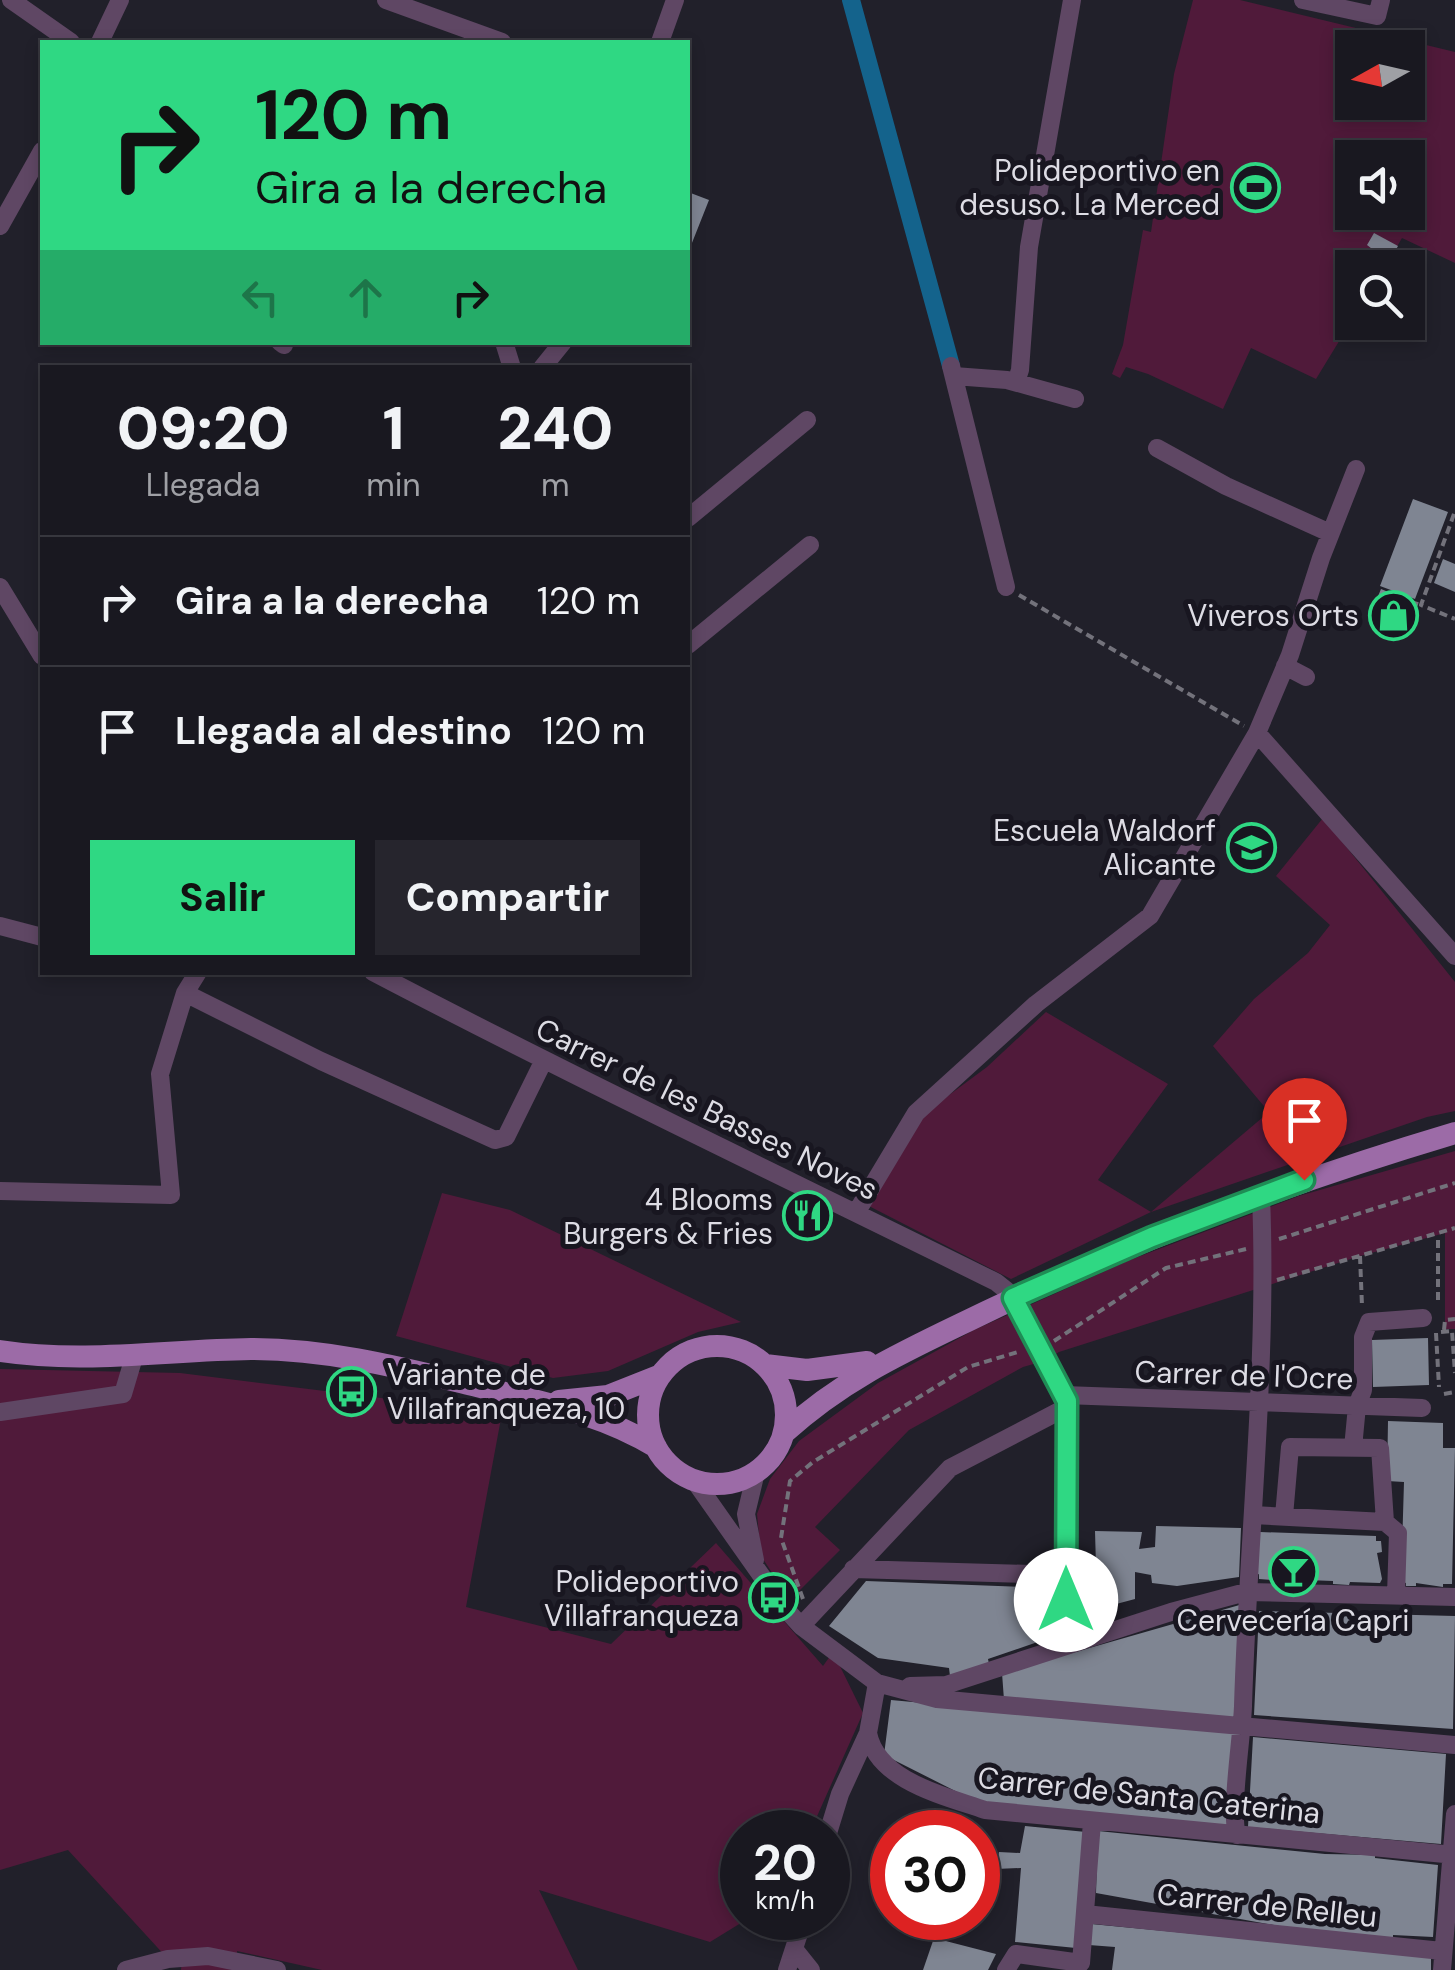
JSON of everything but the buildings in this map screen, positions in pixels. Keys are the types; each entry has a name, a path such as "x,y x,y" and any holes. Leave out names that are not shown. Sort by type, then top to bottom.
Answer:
{"main road":[{"path":"784,1433 831,1394 890,1356 1013,1298 1152,1237 1260,1196 1455,1133"},
{"path":"548,1402 608,1396 661,1374 683,1355 711,1346 740,1349 765,1365 782,1389 786,1418 774,1455 756,1472 726,1484 694,1480 672,1467 651,1436 648,1410 661,1374"},
{"path":"0,1351 64,1357 134,1357 227,1350 325,1353 548,1402 620,1427 656,1447"},
{"path":"765,1365 823,1370 890,1356"}],"street":[{"path":"11,0 68,40"},
{"path":"101,40 120,0"},
{"path":"386,0 496,40"},
{"path":"661,40 675,0"},
{"path":"1016,382 1029,248 1072,0"},
{"path":"1303,0 1379,8"},
{"path":"0,226 38,173"},
{"path":"544,365 561,345"},
{"path":"1006,587 952,371 1016,382 1075,399"},
{"path":"690,516 807,420"},
{"path":"1157,448 1226,486 1330,533"},
{"path":"856,1213 916,1113 1036,1004 1150,916 1256,733 1285,666 1356,469"},
{"path":"690,642 810,545"},
{"path":"0,587 40,653"},
{"path":"1285,666 1306,678"},
{"path":"1256,733 1455,956"},
{"path":"0,926 40,936"},
{"name":"Carrer de les Basses Noves","path":"380,975 543,1062 996,1282 1013,1298"},
{"path":"0,1191 171,1196 160,1074 193,981 320,1061 495,1140 506,1137 543,1062"},
{"path":"1237,1835 1258,1402 1263,1245 1260,1196"},
{"path":"1013,1298 1066,1401 1067,1645"},
{"path":"1353,1448 1356,1406 1363,1390 1364,1337 1369,1322 1423,1318"},
{"path":"0,1412 123,1394 134,1357"},
{"name":"Carrer de l'Ocre","path":"801,1626 950,1468 1066,1401 1348,1403 1422,1408"},
{"path":"1284,1516 1290,1447 1380,1448 1385,1522"},
{"path":"756,1472 746,1514 756,1565"},
{"path":"694,1480 801,1626 877,1682 937,1699 1455,1745"},
{"path":"1253,1515 1385,1522 1398,1533 1396,1594"},
{"path":"853,1569 1066,1575"},
{"path":"897,1686 946,1685 1246,1592 1455,1598"},
{"path":"984,1672 987,1702"},
{"path":"837,1810 868,1733 877,1682"},
{"path":"848,1780 884,1765 874,1754 868,1733"},
{"name":"Carrer de Santa Caterina","path":"884,1765 930,1791 986,1810 1453,1855"},
{"path":"1442,1961 1455,1814"},
{"path":"1011,1962 1081,1963 1092,1822"},
{"name":"Carrer de Relleu","path":"1085,1914 1442,1961"},
{"path":"787,1970 798,1940"},
{"path":"795,1950 811,1970"},
{"path":"126,1970 168,1959 208,1956 277,1970"}],"path":[{"path":"1420,605 1454,514"},
{"path":"1006,587 1256,733"},
{"path":"1387,638 1400,599 1455,620"},
{"path":"795,1578 781,1535 790,1482 801,1470 968,1367 1059,1340 1166,1268 1263,1245 1455,1182"},
{"path":"1269,1283 1455,1228"},
{"path":"1438,1233 1438,1300"},
{"path":"1360,1256 1362,1309"},
{"path":"1438,1332 1445,1330 1445,1320 1455,1319"},
{"path":"1438,1332 1452,1331 1455,1373"},
{"path":"1438,1332 1438,1386"},
{"path":"1444,1394 1455,1392"}],"shaded area":[{"name":"Polideportivo en desuso. La Merced","path":"1193,0 1240,0 1364,30 1335,30 1335,120 1425,120 1425,45 1455,52 1455,263 1402,238 1395,250 1335,250 1335,340 1340,340 1316,379 1251,348 1223,409 1126,367 1120,378 1112,374 1123,345 1143,230 1151,232 1174,74"},
{"path":"1323,818 1455,982 1455,1111 1427,1117 1151,1212 1269,1112 1213,1046 1254,999 1308,953 1330,925 1276,876"},
{"path":"1046,1012 1168,1084 1098,1180 1151,1212 1011,1279 865,1204 918,1118 987,1067"},
{"path":"1455,1151 1455,1329 1445,1329 1445,1233 1360,1256 1059,1352 1023,1367 909,1430 815,1527 840,1550 790,1600 761,1556 757,1514 770,1479 799,1441 878,1383 974,1330 1130,1260 1299,1196"},
{"path":"442,1193 510,1210 741,1322 698,1332 608,1371 553,1378 396,1336"},
{"path":"0,1369 180,1373 502,1413 466,1607 611,1644 716,1543 823,1666 833,1652 863,1713 820,1810 720,1810 720,1936 710,1942 539,1890 578,1970 322,1970 237,1951 237,1970 181,1970 182,1958 168,1959 68,1850 0,1870"}],"waterway":[{"path":"851,0 951,366"}],"place":[{"name":"Polideportivo en desuso. La Merced","path":"1255,187"},
{"name":"Viveros Orts","path":"1394,615"},
{"name":"Escuela Waldorf Alicante","path":"1251,847"},
{"name":"4 Blooms Burgers & Fries","path":"808,1216"},
{"name":"Variante de Villafranqueza, 10","path":"352,1391"},
{"name":"Cervecería Capri","path":"1293,1571"},
{"name":"Polideportivo Villafranqueza","path":"774,1598"}],"route":[{"path":"1066,1600 1067,1401 1013,1298 1152,1237 1304,1180"}]}
